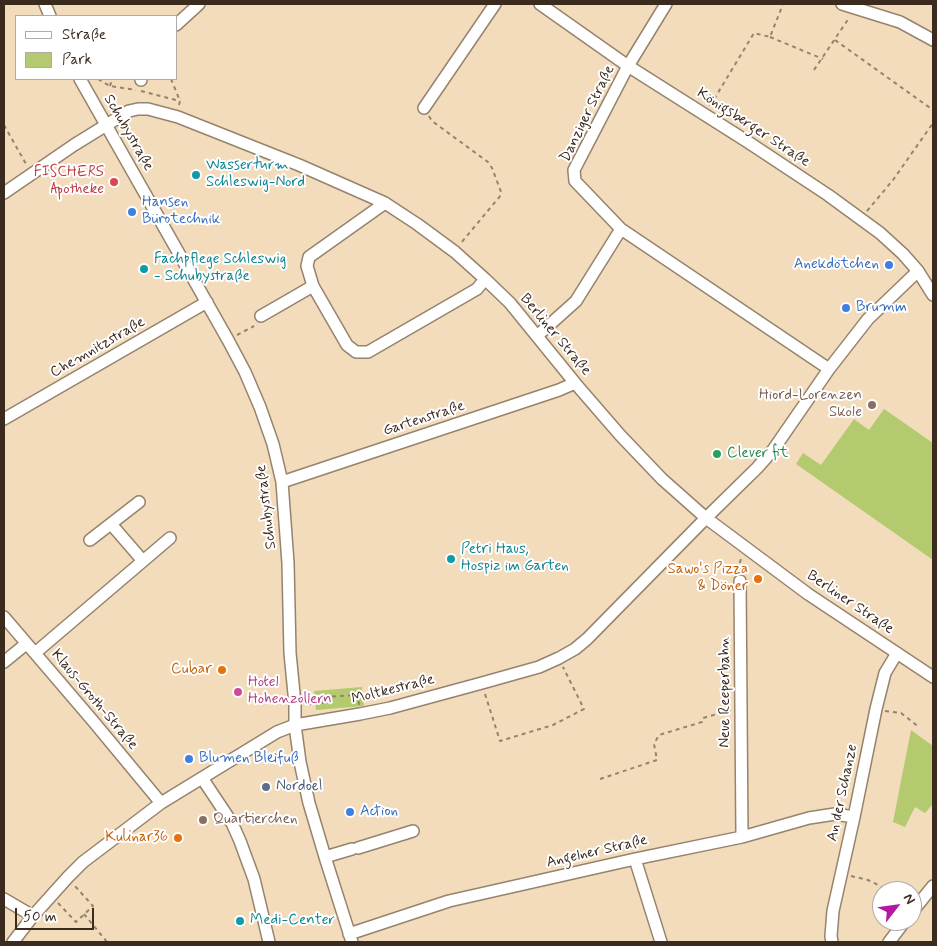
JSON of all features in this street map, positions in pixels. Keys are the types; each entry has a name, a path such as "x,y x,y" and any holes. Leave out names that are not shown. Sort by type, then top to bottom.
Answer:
{"street":[{"path":"178,23 199,4"},
{"path":"424,108 495,4"},
{"name":"Königsberger Straße","path":"540,4 628,66 860,218 880,233 918,271 933,295"},
{"name":"Danziger Straße","path":"666,4 628,66 574,170 575,181 621,229 829,369"},
{"path":"842,4 861,7 900,22 933,40"},
{"name":"Schubystraße","path":"81,80 245,372 273,444 282,482 288,563 290,653 295,725 300,762 309,803 350,938"},
{"name":"Berliner Straße","path":"4,192 129,111 148,109 178,117 324,175 385,203 454,252 510,303 575,383 626,441 662,479 706,518 808,594 933,677"},
{"path":"385,203 309,257 307,266 314,286 348,345 356,352 368,352 477,289 485,279"},
{"path":"537,336 576,301 621,229"},
{"name":"Moltkestraße","path":"14,942 33,916 83,862 161,803 277,732 295,725 390,708 482,683 539,667 575,649 757,468 868,319 918,271"},
{"path":"261,316 314,286"},
{"name":"Chemnitzstraße","path":"4,419 207,302"},
{"name":"Gartenstraße","path":"282,482 559,390 575,383"},
{"path":"90,540 139,502"},
{"path":"110,524 143,561"},
{"path":"35,654 170,538"},
{"name":"Neue Reeperbahn","path":"740,581 742,837"},
{"name":"Klaus-Groth-Straße","path":"4,617 161,803"},
{"path":"4,662 26,644"},
{"name":"An der Schanze","path":"832,942 832,911 876,709 885,673 897,653"},
{"path":"202,778 232,823 240,841 254,879 270,942"},
{"name":"Angelner Straße","path":"350,938 449,901 742,837 809,818 835,814 854,817"},
{"path":"325,857 413,831"},
{"path":"635,859 661,942"},
{"path":"922,900 933,886"},
{"path":"4,899 33,916"},
{"path":"889,942 897,931"}],"path":[{"path":"770,37 783,4"},
{"path":"814,70 861,7"},
{"path":"705,115 754,33 770,37 823,59"},
{"path":"835,40 933,110"},
{"path":"110,86 112,80"},
{"path":"171,80 180,101 178,117"},
{"path":"424,108 432,121 488,162 500,192 500,195 454,252"},
{"path":"860,218 893,180 933,123"},
{"path":"4,125 31,173"},
{"path":"228,340 254,326 261,316"},
{"path":"740,581 740,562 746,548"},
{"path":"482,683 500,741 553,725 584,709 559,658"},
{"path":"294,704 323,704 323,697 358,695 360,714"},
{"path":"876,709 902,713 919,727"},
{"path":"600,779 657,760 654,744 658,735 702,722 704,718 729,710 741,710"},
{"path":"841,873 872,882"},
{"path":"51,896 76,922 93,906 68,877"},
{"path":"84,914 107,942"}],"green space":[{"path":"884,409 933,443 933,560 796,464 803,453 821,465 854,419 869,430"},
{"path":"362,687 364,706 316,710 314,691"},
{"path":"911,730 933,746 933,804 925,813 915,807 905,827 893,822"}],"place":[{"name":"Wasserturm Schleswig-Nord","path":"196,175"},
{"name":"FISCHERS Apotheke","path":"114,182"},
{"name":"Hansen Bürotechnik","path":"132,212"},
{"name":"Anekdötchen","path":"889,265"},
{"name":"Fachpflege Schleswig - Schubystraße","path":"144,269"},
{"name":"Brumm","path":"846,308"},
{"name":"Hiord-Lorenzen Skole","path":"872,405"},
{"name":"Clever fit","path":"717,454"},
{"name":"Petri Haus, Hospiz im Garten","path":"451,559"},
{"name":"Sawo's Pizza & Döner","path":"758,579"},
{"name":"Cubar","path":"222,670"},
{"name":"Hotel Hohenzollern","path":"238,692"},
{"name":"Blumen Bleifuß","path":"189,759"},
{"name":"Nordoel","path":"266,787"},
{"name":"Action","path":"350,812"},
{"name":"Quartierchen","path":"203,820"},
{"name":"Kulinar36","path":"178,838"},
{"name":"Medi-Center","path":"240,921"}]}
